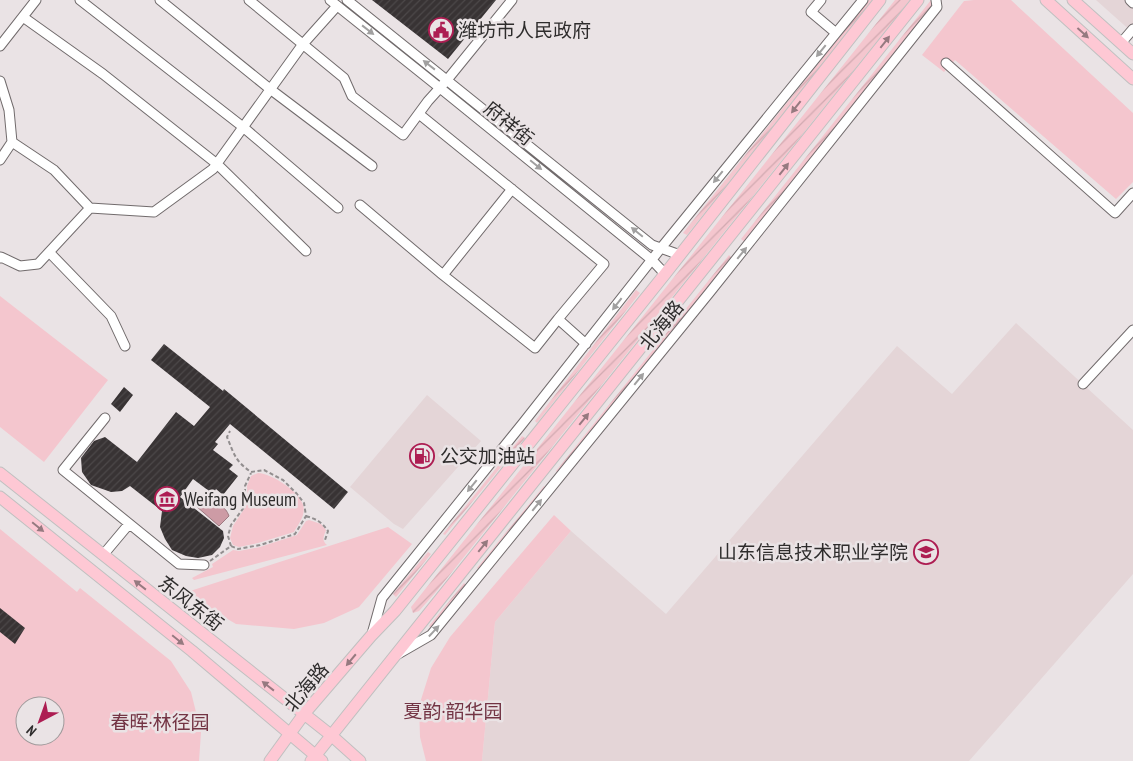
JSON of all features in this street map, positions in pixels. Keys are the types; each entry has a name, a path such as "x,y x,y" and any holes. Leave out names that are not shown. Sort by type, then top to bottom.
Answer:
{"main road":[{"name":"北海路","path":"270,761 304,714 395,611 446,548 680,256 880,0"},
{"name":"北海路","path":"316,759 394,657 918,0"},
{"path":"1046,0 1133,79"},
{"path":"1073,0 1133,54"},
{"name":"东风东街","path":"0,473 332,736 360,761"},
{"name":"东风东街","path":"0,497 192,652 290,734 316,759"}],"street":[{"path":"0,46 36,0"},
{"path":"80,0 243,127 338,208"},
{"path":"160,0 372,166"},
{"path":"249,0 344,78 352,96 403,135 428,101 512,0"},
{"name":"府祥街","path":"347,0 652,245 680,256"},
{"path":"821,0 811,12 836,33"},
{"name":"北海路","path":"371,636 382,598 661,248 862,0"},
{"name":"北海路","path":"394,657 431,636 710,292 937,7 936,0"},
{"path":"1130,0 1133,3"},
{"path":"12,142 54,170 90,208 154,212 213,169 270,88 334,3"},
{"name":"府祥街","path":"334,3 652,260 665,274"},
{"path":"23,17 103,74 217,164 306,251"},
{"path":"1121,43 1133,29"},
{"path":"946,63 1115,213 1133,193"},
{"path":"0,81 9,110 12,142 0,160"},
{"path":"360,205 443,275 535,348 604,264 419,114"},
{"path":"443,275 512,189"},
{"path":"0,258 20,266 38,264 90,208"},
{"path":"49,252 111,316 125,346"},
{"path":"558,319 586,344"},
{"path":"1083,384 1133,330"},
{"path":"105,418 63,470 179,564 204,565"},
{"path":"523,423 537,434"},
{"path":"103,555 129,524"},
{"path":"430,538 446,548"},
{"path":"464,569 477,579"}],"path":[{"path":"230,431 227,437 236,459 252,472 264,470 283,480 304,502 306,516 295,534 260,546 238,549 231,546"},
{"path":"231,546 228,536 229,530 245,506 245,486 252,472"},
{"path":"306,516 324,524 328,531 325,540"},
{"path":"204,565 231,546"}],"shaded area":[{"path":"1096,0 1133,0 1133,33"},
{"name":"山东信息技术职业学院","path":"1016,323 1133,430 1133,574 969,761 482,761 495,622 571,531 666,614 897,346 952,394"},
{"path":"427,395 481,441 403,529 394,524 350,487"},
{"path":"203,499 226,510 229,516 219,526 196,506 199,500"}],"green space":[{"path":"869,0 873,0 687,235 683,233"},
{"path":"895,0 910,0 436,592 419,611 413,613 411,607"},
{"path":"931,0 936,0 745,242 741,239"},
{"path":"1011,0 1133,113 1133,182 1116,199 955,60 944,72 922,55 964,1"},
{"path":"729,255 732,258 559,474 556,471"},
{"path":"636,290 640,293 537,423 535,421"},
{"path":"0,296 108,380 44,462 0,427"},
{"path":"522,436 525,438 445,535 443,534"},
{"path":"258,473 270,476 291,489 303,505 303,516 294,532 239,547 233,545 230,538 233,526 248,503 247,486 251,476"},
{"path":"544,486 547,488 481,571 477,568"},
{"name":"夏韵·韶华园","path":"554,515 571,531 495,622 482,761 426,761 420,737 419,706 431,668 450,637"},
{"path":"309,520 321,524 326,530 324,540 327,545 194,580 192,578 213,567 212,564 233,550 239,551 260,547 297,535 306,521"},
{"path":"388,527 412,544 359,607 324,623 294,629 236,624 207,607 187,592"},
{"name":"春晖·林径园","path":"0,529 77,592 80,588 171,661 191,692 201,732 199,761 0,761"},
{"path":"428,552 431,554 396,597 393,594"},
{"path":"464,583 467,586 433,629 429,626"}],"building":[{"name":"潍坊市人民政府","path":"372,0 496,0 448,59"},
{"path":"164,344 223,391 224,389 348,492 334,509 230,424 215,442 218,444 213,450 233,465 229,469 238,476 223,495 216,489 213,494 193,479 180,497 223,531 224,538 220,547 212,555 198,558 186,556 172,550 160,527 162,511 130,486 122,491 111,492 91,485 82,472 81,458 94,441 105,437 137,462 176,412 194,426 210,407 151,360"},
{"path":"124,387 133,395 120,412 111,404"},
{"path":"0,608 25,628 15,644 0,632"}],"place":[{"name":"潍坊市人民政府","path":"441,30"},
{"name":"公交加油站","path":"422,456"},
{"name":"Weifang Museum","path":"167,499"},
{"name":"山东信息技术职业学院","path":"926,552"}]}
